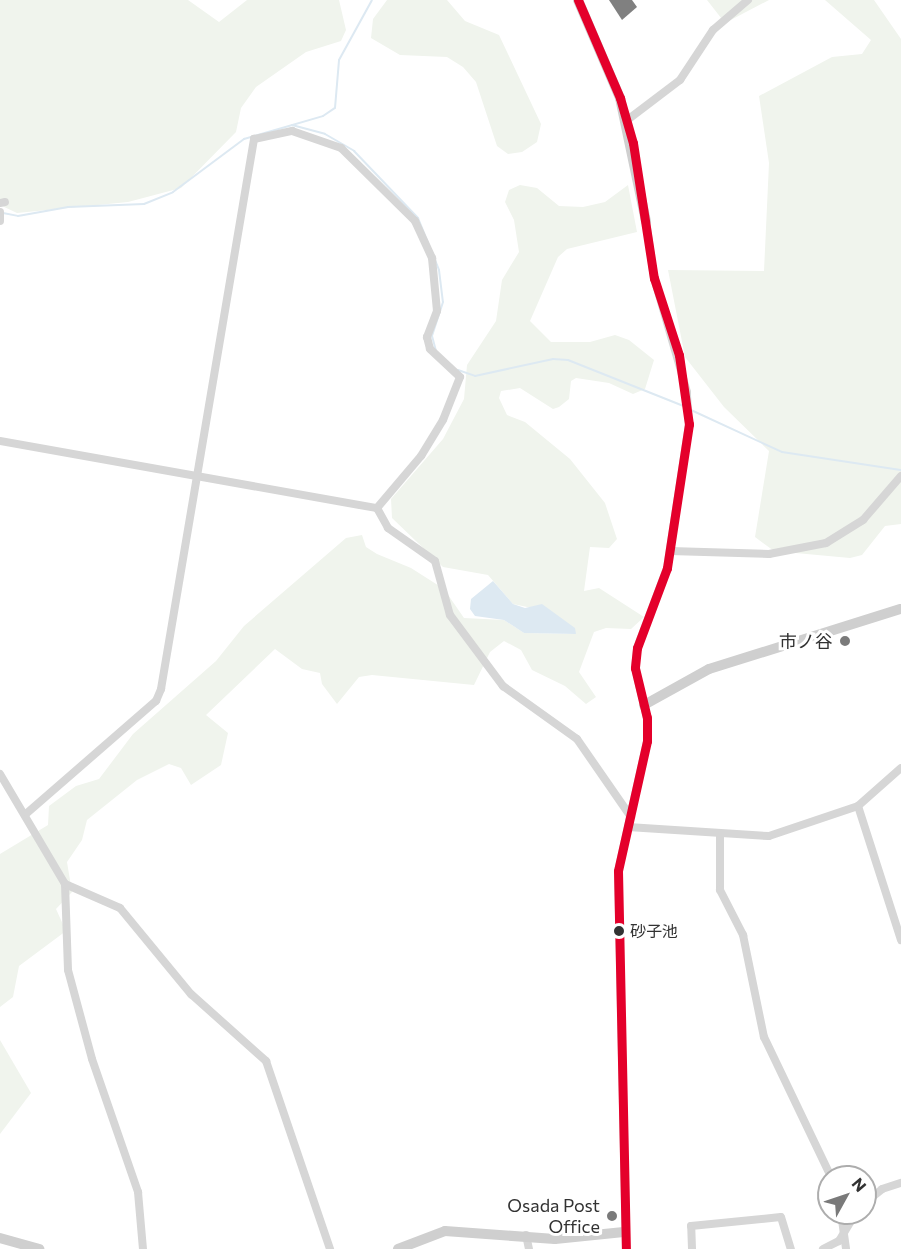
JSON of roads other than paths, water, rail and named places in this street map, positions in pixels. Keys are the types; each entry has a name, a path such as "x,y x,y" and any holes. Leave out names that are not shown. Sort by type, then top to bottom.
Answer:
{"street":[{"path":"578,0 626,122 646,222 654,278 687,392 689,424 670,551 637,648 635,668 644,705 647,741 618,871 616,932 624,1077 624,1232 626,1249"},
{"path":"626,122 680,80 712,30 748,0"},
{"path":"27,813 156,701 254,139 292,131 341,148 415,221 435,272 437,311 427,337 429,350 460,377 443,420 421,456 376,508"},
{"path":"0,212 0,221"},
{"path":"0,441 376,508 388,528 435,561 450,615 503,686 577,739 631,817"},
{"path":"670,551 769,554 826,543 863,520 901,476"},
{"path":"644,705 709,669 901,609"},
{"path":"628,827 720,835 769,836 858,806 900,772"},
{"path":"0,774 27,813 65,884 68,970 92,1059 138,1192 144,1249"},
{"path":"858,806 901,940"},
{"path":"720,835 720,890 743,935 764,1037 825,1165"},
{"path":"65,884 120,908 190,994 266,1061 330,1249"},
{"path":"877,1193 901,1182"},
{"path":"692,1249 691,1226 782,1217 790,1249"},
{"path":"843,1225 846,1249"},
{"path":"823,1249 845,1234 850,1225"},
{"path":"398,1249 445,1232 526,1235 555,1239 624,1232"},
{"path":"526,1235 530,1249"},
{"path":"0,1238 39,1249"}],"waterway":[{"path":"3,213 18,216 68,207 144,204 173,192 244,139 323,116 335,108 339,60 372,0"},
{"path":"292,125 325,134 354,151 418,218 439,270 443,302 432,336 436,351"},
{"path":"458,370 475,376 553,359 568,360 686,407"},
{"path":"691,410 782,452 901,470"}],"place":[{"name":"市ノ谷","path":"845,641"},
{"name":"砂子池","path":"619,931"},
{"name":"Osada Post Office","path":"612,1216"}]}
